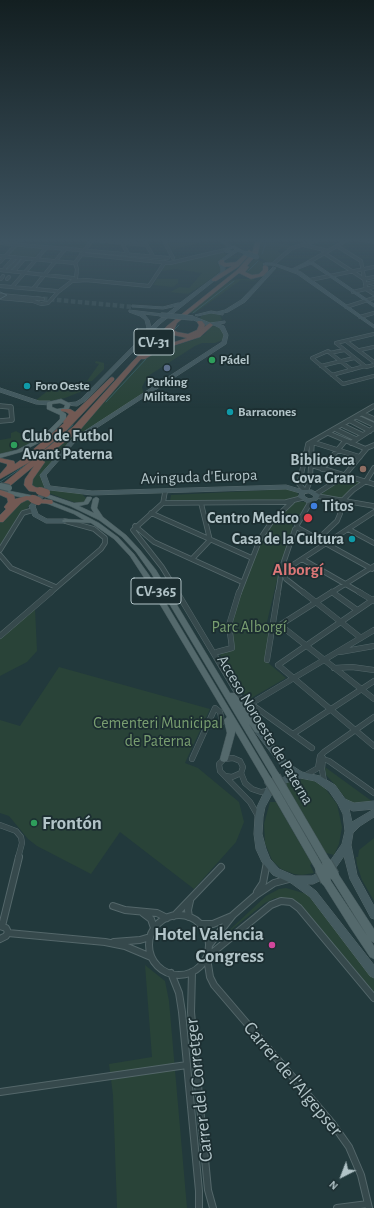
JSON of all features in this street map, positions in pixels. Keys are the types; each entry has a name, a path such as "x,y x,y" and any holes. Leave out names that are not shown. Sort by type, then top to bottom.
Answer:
{"highway":[{"name":"CV-31","path":"1,477 25,461 64,428 163,326 201,295"},
{"name":"CV-31","path":"2,490 65,438 86,418 152,344 183,314 208,295"},
{"path":"183,314 171,327 171,330 175,334 189,336 196,334 200,331 202,325 198,318"},
{"path":"127,372 150,353 192,339 202,333 206,327 213,325"},
{"path":"63,408 73,414 64,428"},
{"path":"42,496 30,487 28,484 29,479 43,460 65,438"},
{"path":"0,460 7,460 12,465 1,477"},
{"path":"0,516 11,504 12,500 9,495 2,490"},
{"path":"0,520 18,501 26,498 42,496"}],"main road":[{"path":"0,456 19,451 44,438 63,419 61,400 49,406"},
{"path":"49,406 63,408"},
{"name":"Acceso Noroeste de Paterna","path":"2,490 42,496 69,507 124,536 145,559 201,651 272,778 276,790 330,878"},
{"path":"65,521 71,514 69,507 86,503 93,496"},
{"path":"65,521 99,522 94,511 93,496"},
{"name":"Acceso Noroeste de Paterna","path":"99,522 116,538 139,564 219,698 272,778"},
{"path":"201,651 258,730"},
{"path":"219,698 220,706 230,723 232,730 224,759"},
{"name":"CV-365","path":"330,878 374,938"},
{"name":"CV-365","path":"330,878 353,924 374,954"}],"street":[{"path":"12,295 44,299 49,301"},
{"path":"38,303 38,301 52,295"},
{"path":"0,298 45,304 55,295"},
{"path":"198,318 217,313 225,313 243,301 248,295"},
{"path":"330,295 373,325"},
{"path":"358,295 374,306"},
{"path":"133,308 166,308 192,296"},
{"path":"63,408 77,404 83,400 160,322 192,296"},
{"path":"346,307 374,298"},
{"path":"133,308 198,318 213,325 223,325"},
{"path":"133,308 144,317 149,324 149,329 136,346"},
{"path":"42,496 43,475 73,441 222,344 227,337 223,325 225,313"},
{"path":"360,317 374,313"},
{"path":"366,366 336,343 374,334"},
{"path":"332,375 366,366 374,361 346,341"},
{"path":"360,350 374,347"},
{"path":"344,350 330,353 328,351 312,358 343,384 374,376"},
{"path":"330,353 352,370"},
{"path":"321,366 354,358"},
{"path":"0,391 49,406"},
{"path":"0,406 11,407 12,420 0,421"},
{"path":"311,501 303,493 299,484 308,444 374,406"},
{"path":"364,414 374,418"},
{"path":"357,417 374,425"},
{"path":"351,422 372,429"},
{"path":"344,426 363,435"},
{"path":"351,443 372,429"},
{"path":"337,430 356,440"},
{"path":"328,433 366,449"},
{"path":"322,468 345,441"},
{"path":"312,442 360,457"},
{"path":"217,652 232,648 229,625 250,557 272,521 303,493 310,481 312,442"},
{"path":"268,660 282,567 296,528 316,495 344,476 366,449 374,445"},
{"path":"311,465 374,484"},
{"path":"318,539 337,521 340,514 342,501 353,490 365,482 374,468"},
{"name":"Avinguda d'Europa","path":"93,496 287,488 303,493"},
{"path":"0,636 101,549 105,543 105,538 94,529 65,521 46,521 35,515 33,510 35,501 42,496 82,492 93,496"},
{"path":"164,503 165,493"},
{"path":"303,493 374,506"},
{"path":"134,528 164,503 292,502"},
{"path":"201,503 210,540"},
{"path":"0,550 23,513 33,510"},
{"path":"151,513 250,557"},
{"path":"361,638 286,579 284,574 285,570 373,514"},
{"path":"134,528 151,540 242,582"},
{"path":"134,528 143,543 162,567 242,701 312,748"},
{"path":"296,528 373,568"},
{"path":"348,529 374,543"},
{"path":"143,543 151,540"},
{"path":"192,559 210,540"},
{"path":"0,555 11,568 56,587"},
{"path":"302,559 373,600 278,665 374,746"},
{"path":"373,568 280,625 374,699"},
{"path":"332,592 357,610"},
{"path":"249,705 374,630"},
{"path":"336,653 374,646"},
{"path":"334,668 352,667 374,670"},
{"path":"293,734 374,681"},
{"path":"207,957 210,944 233,915 256,895 274,883 292,880 313,880 327,873 346,845 349,831 347,814 342,802 332,788 324,782 303,775 285,765 258,730 255,717 249,705"},
{"path":"192,759 215,708 220,712 222,722"},
{"path":"374,717 324,752 320,756 318,768 303,775 277,783 276,790 261,807 258,834 261,849 267,862 276,872 292,880 313,894 374,973"},
{"path":"324,752 322,769 324,782"},
{"path":"259,817 250,802 224,776 219,768 221,761 224,759 233,758 240,761 243,767 241,773 245,783 252,789 261,792 276,790"},
{"path":"323,759 329,761 374,793"},
{"path":"224,776 232,777 241,773"},
{"path":"342,802 353,806 374,805"},
{"path":"349,831 357,823 374,813"},
{"path":"0,826 16,831 21,837 22,843 1,926 6,928 8,933"},
{"path":"346,845 353,876 374,915"},
{"path":"256,895 263,883 267,862"},
{"path":"174,916 221,867"},
{"path":"189,917 188,910 190,901"},
{"path":"8,933 105,942 125,946 151,957 163,970 171,973 182,974 192,972 202,965 207,957 271,905 281,901 291,902 299,908 374,998"},
{"path":"113,906 125,910 157,913 167,918"},
{"path":"134,910 147,914 151,919 154,928"},
{"path":"200,924 213,924 233,915"},
{"path":"151,957 149,944 154,928 167,918 174,916 189,917 200,924 205,930 210,944"},
{"path":"0,939 4,938 8,933"},
{"path":"105,942 140,940 150,937"},
{"name":"Carrer de l'Algepser","path":"207,957 210,977 214,985 332,1123 349,1147 361,1175 369,1206"},
{"name":"Carrer del Corretger","path":"192,972 190,1012 208,1190 213,1208"},
{"name":"Carrer del Corretger","path":"171,973 178,993 187,1065 199,1191 199,1208"},
{"path":"0,1092 86,1078 114,1076 187,1065"},
{"path":"337,1208 369,1206"}],"green space":[{"path":"212,295 220,295 195,313 189,313"},
{"path":"210,313 220,315 222,320 210,324 200,319 201,316"},
{"path":"211,326 220,327 225,336 223,340 215,343 202,343 195,346 148,376 142,387 144,394 84,432 42,474 44,487 41,491 34,488 30,482 44,461 84,424 143,360 156,352 196,339 205,334"},
{"path":"96,361 104,363 104,369 92,381 82,382 87,381 99,364 95,363"},
{"path":"79,385 85,388 80,392 65,398 44,402 36,400 50,389 58,392 59,390 74,392"},
{"name":"Club de Futbol Avant Paterna","path":"16,431 35,442 0,455 0,440 11,438 11,433"},
{"path":"343,478 360,482 340,499 320,495"},
{"path":"289,489 297,492 299,497 287,501 170,501 171,495"},
{"path":"54,490 81,493 87,499 85,502 76,503 46,492"},
{"path":"29,499 32,500 27,509 18,516 0,546 0,522 18,502"},
{"name":"Parc Alborgí","path":"295,501 305,502 307,504 292,526 294,529 284,559 279,561 281,568 267,622 268,631 271,631 266,661 286,678 248,700 219,653 233,650 230,625 252,562 261,542 275,521"},
{"path":"31,606 35,608 37,651 27,662 0,676 0,632"},
{"name":"Cementeri Municipal de Paterna","path":"59,667 210,709 185,763 198,768 239,802 244,822 236,842 194,889 120,832 91,874 37,846 28,839 9,816 0,813 0,720 20,726"},
{"path":"325,767 373,802 354,804 346,799 326,775"},
{"path":"303,779 314,781 324,787 337,804 342,827 339,844 334,855 326,853 287,789 286,783"},
{"path":"270,802 276,802 312,864 310,865 314,873 302,875 294,874 281,869 272,860 265,843 264,824"},
{"path":"374,838 374,901 362,880 356,857 358,857 359,850"},
{"path":"286,888 307,894 374,979 374,992 301,905 290,898 275,898 265,903 221,938 266,896 279,889"},
{"path":"145,965 165,981 169,1001 187,1208 117,1208 113,1095 109,1064 152,1057"}],"waterway":[{"path":"193,313 216,295"},
{"path":"175,329 179,325"},
{"path":"106,402 146,359"},
{"path":"41,453 73,425"},
{"path":"0,482 26,465"}],"tunnel":[{"path":"36,298 133,307"}],"tram line":[{"path":"0,299 6,295"}],"place":[{"name":"Pádel","path":"212,360"},
{"name":"Parking Militares","path":"167,368"},
{"name":"Foro Oeste","path":"27,386"},
{"name":"Barracones","path":"230,412"},
{"name":"Club de Futbol Avant Paterna","path":"14,445"},
{"name":"Biblioteca Cova Gran","path":"363,469"},
{"name":"Titos","path":"314,506"},
{"name":"Centro Medico","path":"308,518"},
{"name":"Casa de la Cultura","path":"352,539"},
{"name":"Frontón","path":"34,823"},
{"name":"Hotel Valencia Congress","path":"272,945"}],"district":[{"name":"Alborgí","path":"298,570"}]}
